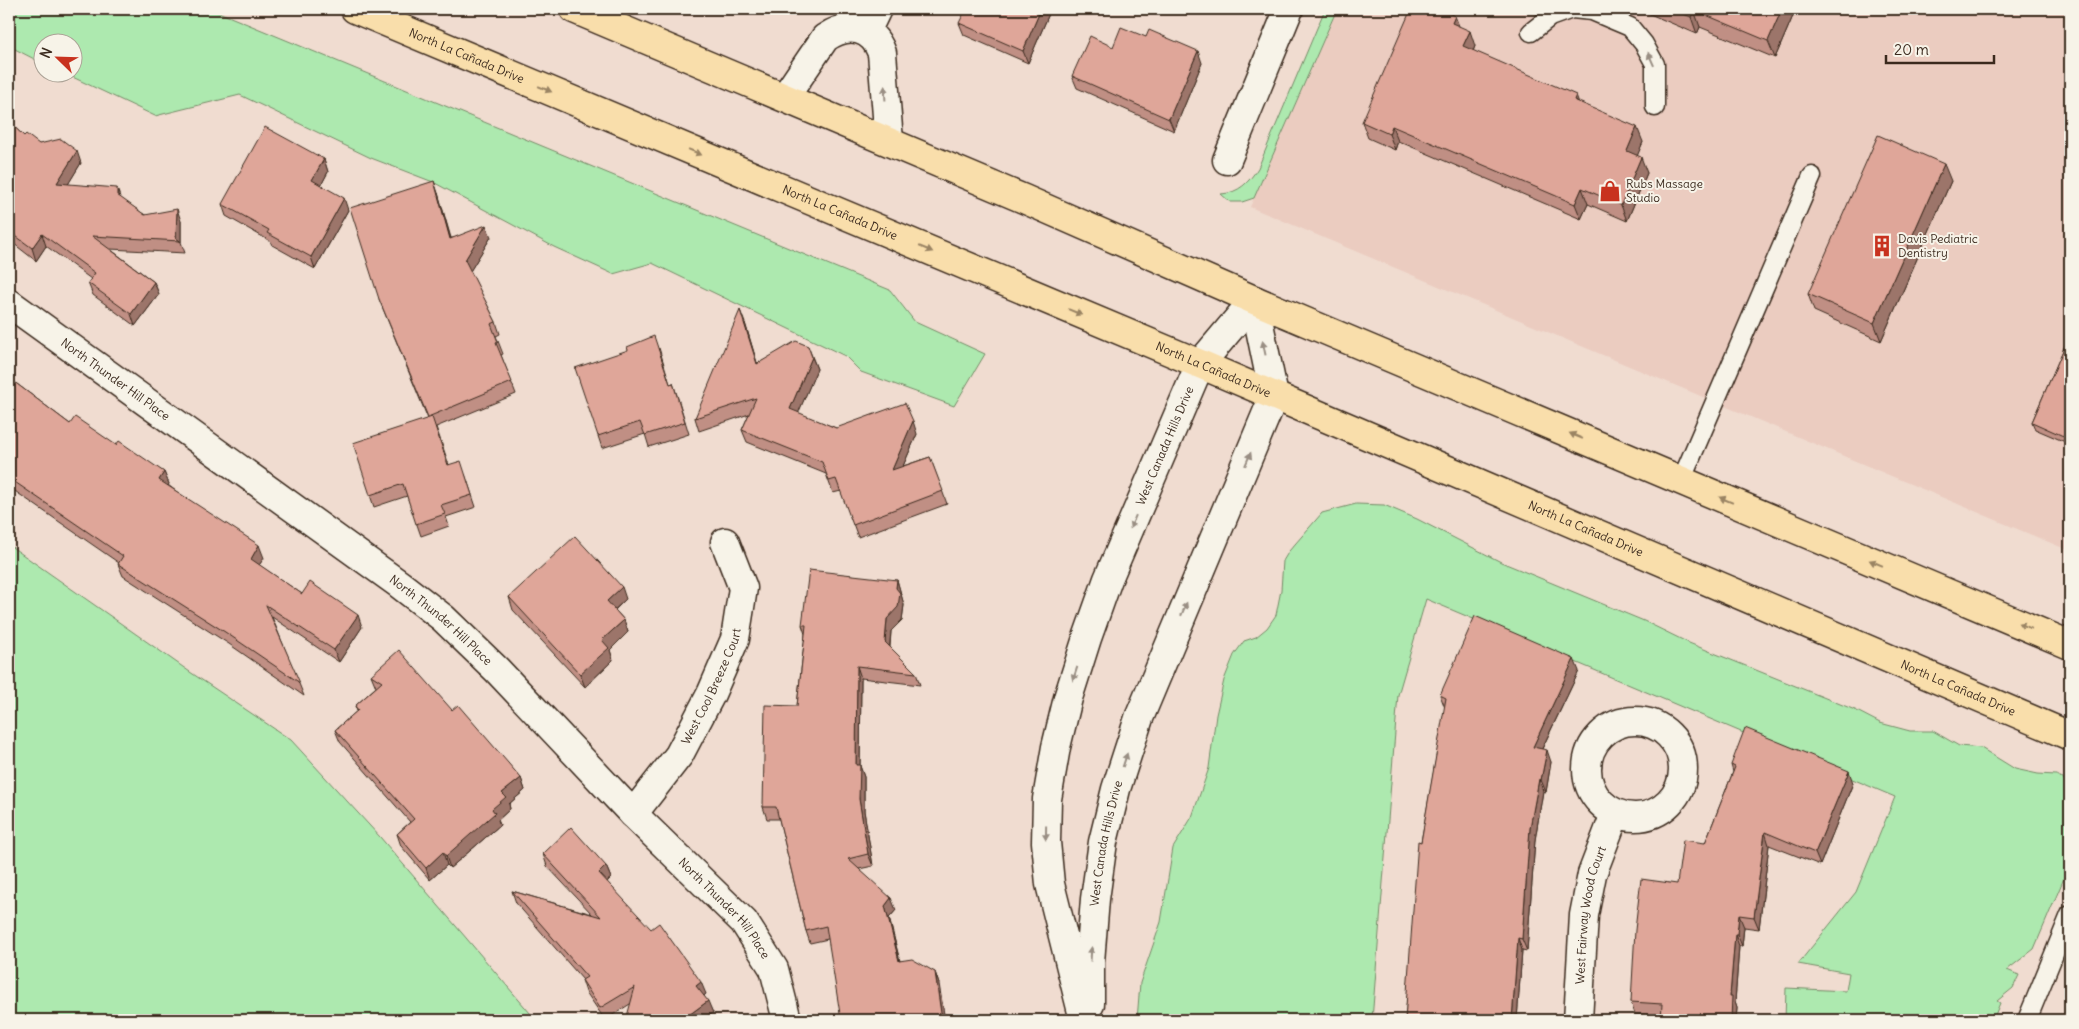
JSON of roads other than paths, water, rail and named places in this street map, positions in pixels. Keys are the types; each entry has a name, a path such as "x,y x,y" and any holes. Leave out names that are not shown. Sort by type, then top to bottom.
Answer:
{"main road":[{"name":"North La Cañada Drive","path":"355,9 1200,364 2070,736"},
{"path":"574,9 889,141 1254,300 2070,645"}],"street":[{"path":"1227,160 1289,9"},
{"path":"785,98 826,38 835,32 872,20 882,53 889,141"},
{"name":"West Canada Hills Drive","path":"1084,1020 1050,884 1046,842 1047,799 1056,747 1068,698 1108,579 1200,364 1254,300"},
{"path":"1254,300 1274,396"},
{"name":"North Thunder Hill Place","path":"9,302 391,578 443,618 497,670 633,814 744,922 774,969 787,1020"},
{"name":"West Canada Hills Drive","path":"1090,1020 1090,962 1095,899 1103,842 1116,789 1139,718 1274,396"},
{"name":"West Cool Breeze Court","path":"633,814 680,755 711,694 735,639 743,588 725,542"},
{"name":"West Fairway Wood Court","path":"1578,1020 1584,915 1592,874 1615,814"}],"lane":[{"path":"1531,32 1550,17 1572,9 1592,11 1630,27 1644,44 1655,64 1655,106"},
{"path":"1681,481 1812,176"},
{"path":"2027,1020 2070,915"}],"place":[{"name":"Rubs Massage Studio","path":"1610,191"},
{"name":"Davis Pediatric Dentistry","path":"1882,246"}]}
